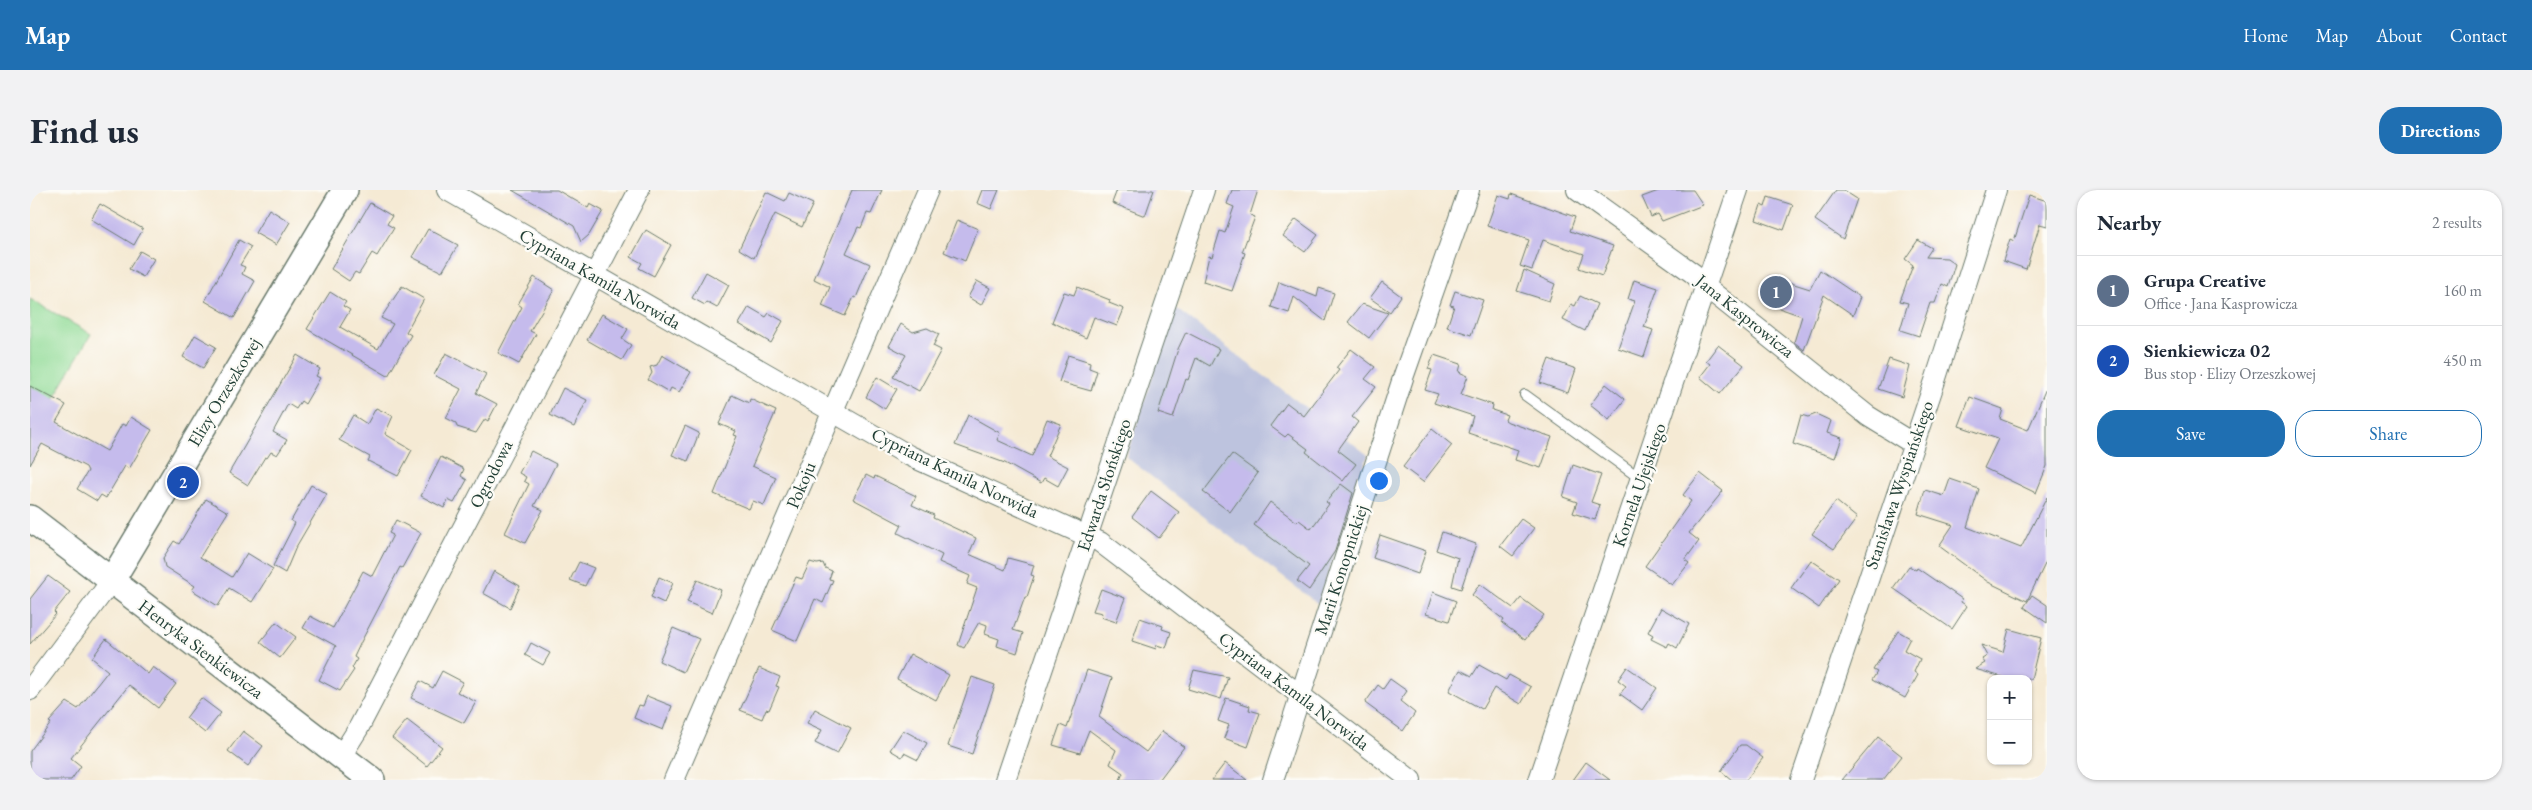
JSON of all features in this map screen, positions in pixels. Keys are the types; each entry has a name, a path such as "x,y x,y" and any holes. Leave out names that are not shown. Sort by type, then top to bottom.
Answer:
{"street":[{"name":"Elizy Orzeszkowej","path":"30,690 112,580 345,190"},
{"name":"Cypriana Kamila Norwida","path":"447,190 594,276 920,461 1087,535 1115,552 1411,780"},
{"name":"Ogrodowa","path":"341,756 363,721 639,190"},
{"name":"Pokoju","path":"674,780 928,190"},
{"name":"Edwarda Słońskiego","path":"1005,780 1204,190"},
{"name":"Marii Konopnickiej","path":"1273,780 1404,375 1469,190"},
{"name":"Jana Kasprowicza","path":"1577,190 1694,274 1706,287 1868,416 1912,443"},
{"name":"Kornela Ujejskiego","path":"1539,780 1738,190"},
{"name":"Stanisława Wyspiańskiego","path":"1800,780 1831,693 1912,443 1936,378 1996,190"},
{"name":"Henryka Sienkiewicza","path":"30,518 372,780"}],"lane":[{"path":"1525,395 1641,479"}],"shaded area":[{"path":"1175,308 1368,455 1318,604 1126,457"}],"green space":[{"path":"30,299 91,334 53,399 30,386"}],"building":[{"path":"512,190 557,190 588,208 590,204 603,211 589,235 581,242 574,226"},
{"path":"852,190 882,190 871,214 867,213 861,228 858,227 846,253 870,264 856,298 854,297 845,316 822,306 830,287 814,279"},
{"path":"982,190 999,190 991,209 977,203"},
{"path":"1117,190 1154,190 1145,216 1112,203"},
{"path":"1232,190 1258,190 1250,215 1255,217 1242,252 1245,253 1232,291 1203,282 1209,256 1212,257 1220,231 1225,233 1234,207 1227,204"},
{"path":"1661,190 1693,190 1703,205 1662,221 1658,214 1651,217 1642,197"},
{"path":"1836,190 1843,190 1857,199 1843,239 1815,220"},
{"path":"766,192 785,201 789,193 813,204 802,227 775,214 754,258 739,249"},
{"path":"1511,194 1575,217 1570,231 1613,246 1602,276 1579,268 1584,254 1543,240 1532,270 1520,266 1529,240 1487,226 1498,195 1510,199"},
{"path":"2029,195 2047,201 2047,226 2040,224 2026,269 2003,261 2010,239 2014,241"},
{"path":"1768,197 1793,205 1784,230 1756,220 1761,205 1765,207"},
{"path":"370,203 392,216 387,224 394,228 377,256 372,253 359,274 355,272 349,281 331,269"},
{"path":"100,204 143,229 134,245 91,219"},
{"path":"269,209 290,222 276,245 255,233"},
{"path":"1296,219 1318,235 1305,252 1283,236"},
{"path":"957,220 978,229 965,261 944,252"},
{"path":"428,229 458,245 442,272 412,257"},
{"path":"646,230 671,245 654,276 639,268 642,263 631,257"},
{"path":"239,240 251,247 240,265 245,267 242,274 255,281 234,318 205,301"},
{"path":"1918,240 1932,248 1926,257 1947,258 1955,264 1948,287 1942,284 1935,303 1930,303 1919,336 1900,330 1908,303 1900,301 1913,265 1905,259"},
{"path":"140,251 154,259 143,277 129,269"},
{"path":"1524,270 1555,284 1549,301 1517,291"},
{"path":"1820,270 1860,297 1853,315 1824,295 1804,350 1794,342 1802,316 1773,306 1774,302 1762,298 1769,276 1810,289"},
{"path":"706,272 729,285 717,308 706,302 705,305 692,298"},
{"path":"534,277 554,290 530,331 536,334 519,364 498,353 522,307 518,304"},
{"path":"1634,280 1658,288 1644,327 1653,330 1644,357 1618,348 1635,301 1628,299"},
{"path":"977,281 990,288 981,305 968,297"},
{"path":"1279,282 1317,297 1319,288 1334,293 1325,321 1294,297 1289,313 1271,307"},
{"path":"1382,282 1401,296 1390,312 1370,298"},
{"path":"402,286 424,299 406,332 411,335 388,376 307,329 330,292 346,302 343,306 350,310 340,327 378,349 393,324 381,318"},
{"path":"1077,287 1110,300 1109,303 1124,309 1117,326 1094,317 1086,338 1052,322 1064,292 1074,295"},
{"path":"1455,291 1483,300 1471,335 1447,327 1454,306 1450,305"},
{"path":"1580,296 1597,304 1585,331 1563,320 1571,304 1575,306"},
{"path":"1362,304 1388,313 1369,338 1348,322"},
{"path":"749,307 766,317 769,313 783,321 771,343 739,324"},
{"path":"602,314 628,329 622,339 631,345 622,360 587,340"},
{"path":"901,324 913,332 927,328 939,334 933,346 941,350 919,391 893,377 906,355 889,346"},
{"path":"1186,332 1219,349 1210,366 1196,358 1188,380 1186,379 1173,418 1158,413 1178,349"},
{"path":"195,335 216,347 203,368 183,357"},
{"path":"1718,345 1744,365 1720,394 1700,377 1710,364 1706,361"},
{"path":"1351,349 1375,367 1365,379 1376,387 1352,417 1358,422 1338,450 1356,464 1343,481 1306,452 1308,449 1288,434 1285,437 1270,426 1287,403 1304,416 1339,370 1336,368"},
{"path":"446,353 486,374 476,393 497,404 488,421 485,419 476,433 457,427 456,423 446,418 461,389 434,375"},
{"path":"297,355 320,369 316,376 320,378 305,404 301,401 296,409 288,404 273,432 287,440 277,455 271,452 267,458 265,457 248,485 229,473"},
{"path":"662,355 691,372 679,392 671,388 669,392 648,380 652,373 650,367 657,365"},
{"path":"1068,355 1090,362 1089,368 1097,371 1091,391 1059,382"},
{"path":"1434,355 1461,364 1459,372 1468,376 1461,394 1493,405 1492,410 1507,415 1505,420 1508,422 1552,437 1541,468 1515,460 1518,450 1468,433 1473,416 1434,403 1438,394 1425,390 1432,370 1428,369"},
{"path":"1549,359 1576,369 1568,393 1540,383"},
{"path":"1889,359 1910,366 1902,397 1878,389"},
{"path":"877,377 897,389 885,409 866,397"},
{"path":"1606,384 1625,399 1609,420 1590,405"},
{"path":"30,386 66,405 56,422 107,451 122,424 126,426 131,417 152,430 129,469 125,466 106,498 101,495 97,501 77,489 88,471 86,467 42,444 30,465"},
{"path":"2047,386 2047,466 2036,493 1984,468 1998,439 1959,426 1970,397 2003,409 2000,419 2028,430"},
{"path":"563,388 587,400 574,427 550,415"},
{"path":"732,395 749,403 750,399 776,411 752,466 776,477 764,505 753,501 749,509 714,494 737,436 734,435 736,431 719,424"},
{"path":"376,408 393,416 385,434 412,450 398,476 368,461 370,457 339,440 353,415 367,424"},
{"path":"1816,414 1831,421 1827,433 1842,438 1835,458 1793,444 1801,415 1808,417"},
{"path":"968,415 1000,433 997,440 1032,456 1047,419 1061,424 1047,456 1068,467 1058,486 1044,478 1041,483 1005,463 955,445"},
{"path":"685,426 699,433 688,461 672,455"},
{"path":"1432,429 1452,445 1423,482 1403,467"},
{"path":"531,451 556,464 534,506 543,510 525,543 505,533 529,484 524,481 526,477 519,473"},
{"path":"1232,454 1258,473 1230,512 1203,492"},
{"path":"441,457 464,469 461,476 467,480 454,503 448,500 444,508 421,496"},
{"path":"1573,465 1601,475 1591,502 1600,505 1595,520 1573,513 1577,502 1563,497"},
{"path":"1700,473 1723,491 1689,533 1699,541 1685,560 1689,563 1672,585 1645,566 1691,501 1683,495"},
{"path":"866,475 874,479 875,476 916,496 912,505 934,515 933,518 976,538 969,554 1005,570 1008,558 1034,565 1031,575 1034,576 1013,630 1023,633 1017,653 997,646 999,639 985,634 987,625 979,622 964,648 958,645 977,588 967,584 970,576 939,562 942,555 898,533 902,525 853,499"},
{"path":"1950,479 1979,489 1967,527 2021,548 2047,497 2047,560 2027,601 1988,582 1939,546 1953,525 1918,514 1925,490 1944,496"},
{"path":"1341,484 1353,493 1335,551 1309,590 1297,581 1309,566 1254,525 1270,502 1297,522 1299,520 1311,529 1329,504 1326,502"},
{"path":"311,485 327,494 296,547 285,573 273,566 295,523 291,521"},
{"path":"1151,491 1179,512 1159,538 1132,517"},
{"path":"206,499 228,512 200,557 232,577 247,553 273,569 252,602 229,588 218,606 192,590 195,586 165,567 163,558 174,541 179,544"},
{"path":"1836,501 1857,518 1834,549 1812,534"},
{"path":"1521,519 1534,528 1513,556 1500,546"},
{"path":"396,520 421,533 402,568 400,567 361,642 354,657 357,659 352,668 354,670 340,691 319,680 336,646 303,628 310,616 333,628 363,571 372,576 393,535 389,533"},
{"path":"1442,532 1476,544 1461,589 1452,586 1458,558 1436,550"},
{"path":"1380,535 1426,551 1418,574 1373,558"},
{"path":"1811,560 1839,579 1819,608 1791,588"},
{"path":"579,562 594,568 585,586 570,580"},
{"path":"810,562 823,563 825,568 832,571 829,579 833,580 823,603 815,599 797,641 772,630 796,577 802,579"},
{"path":"1909,566 1916,570 1917,568 1962,599 1961,602 1967,606 1952,629 1893,588"},
{"path":"494,571 520,586 510,608 483,593"},
{"path":"48,576 70,592 54,612 56,614 30,644 30,599"},
{"path":"659,577 673,583 664,603 651,597"},
{"path":"697,580 721,590 712,613 687,602"},
{"path":"1480,584 1513,608 1521,598 1544,615 1525,640 1502,623 1504,620 1472,595"},
{"path":"1101,589 1125,598 1116,622 1101,617 1102,613 1093,611"},
{"path":"1433,592 1456,601 1449,621 1426,614"},
{"path":"2032,595 2047,605 2047,623 2024,607"},
{"path":"1661,608 1689,624 1677,648 1669,643 1667,647 1651,639 1653,635 1648,632"},
{"path":"1140,618 1163,626 1162,629 1171,632 1166,648 1157,645 1156,649 1132,641"},
{"path":"276,622 296,637 280,658 260,642"},
{"path":"673,628 699,639 683,672 659,661"},
{"path":"2009,629 2041,638 2032,675 1995,675 1975,669 1985,663 1982,659 1987,656 1981,645 2003,652"},
{"path":"1898,631 1910,638 1904,650 1920,659 1914,672 1918,675 1905,698 1872,680 1877,672 1873,670"},
{"path":"106,639 148,674 153,667 176,684 158,708 129,685 71,758 81,766 71,780 30,780 30,751 51,723 49,722 67,702 78,709 108,671 92,658"},
{"path":"531,643 550,653 543,665 525,655"},
{"path":"910,654 949,675 936,700 897,679"},
{"path":"1479,665 1506,680 1509,675 1531,687 1521,704 1494,688 1482,709 1449,691 1460,670 1472,676"},
{"path":"1627,667 1657,688 1642,710 1620,694 1626,686 1618,680"},
{"path":"759,668 780,677 776,686 779,687 769,710 766,709 762,719 740,710"},
{"path":"1087,670 1112,678 1099,717 1146,752 1162,731 1184,747 1159,780 1120,780 1123,773 1110,764 1116,750 1089,730 1080,753 1053,745 1060,725 1067,728"},
{"path":"1194,670 1228,677 1221,699 1188,689"},
{"path":"442,671 463,682 457,692 476,702 464,723 411,698 420,681 433,688"},
{"path":"972,677 995,685 972,754 948,746"},
{"path":"1390,679 1407,691 1400,701 1415,713 1403,731 1365,703 1378,685 1383,689"},
{"path":"647,696 672,706 663,730 634,718 639,705 643,706"},
{"path":"201,698 221,713 205,733 186,718"},
{"path":"1226,698 1250,706 1249,710 1260,713 1248,747 1224,738 1229,725 1218,721"},
{"path":"815,709 851,728 837,754 815,743 822,730 807,723"},
{"path":"407,720 442,747 427,766 392,738"},
{"path":"903,730 927,743 918,760 904,753 902,757 890,750"},
{"path":"243,731 263,746 248,766 228,751"},
{"path":"1878,737 1902,756 1883,780 1842,780"},
{"path":"1740,745 1746,745 1763,758 1746,780 1732,780 1721,771"},
{"path":"1586,762 1610,780 1573,780"},
{"path":"1225,763 1247,780 1212,780"}],"place":[{"name":"Grupa Creative","path":"1776,292"},
{"name":"Sienkiewicza 02","path":"183,482"}]}
